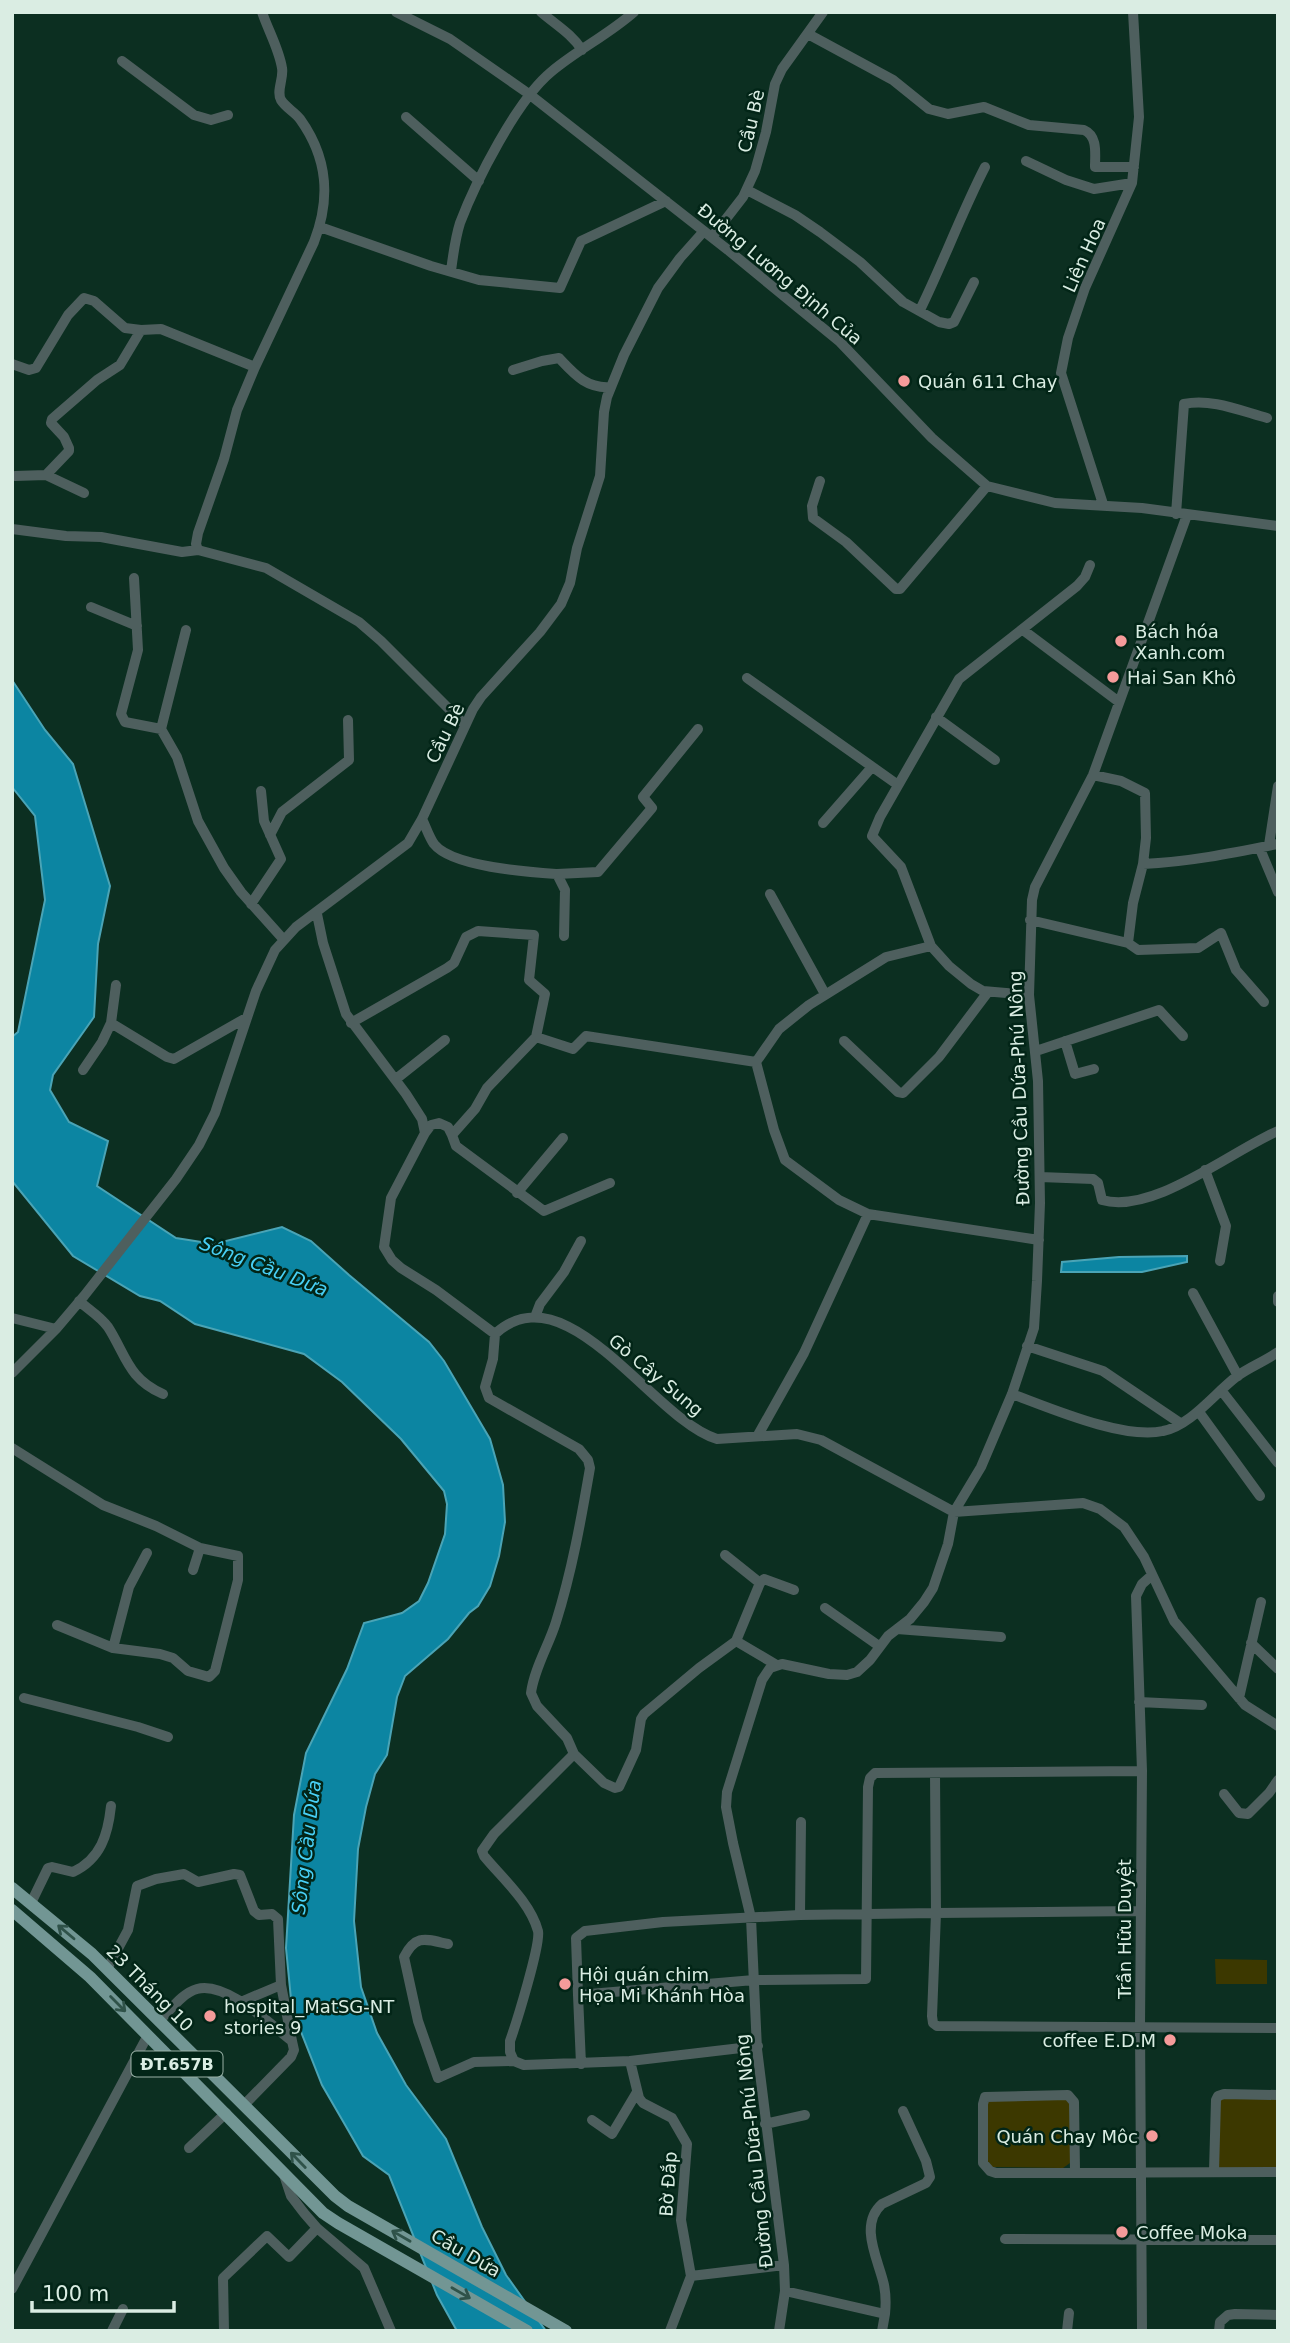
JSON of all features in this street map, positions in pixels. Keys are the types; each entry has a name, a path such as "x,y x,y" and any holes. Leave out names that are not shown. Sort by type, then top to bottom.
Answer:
{"main road":[{"name":"23 Tháng 10","path":"12,1888 107,1969 307,2169 348,2206"},
{"name":"23 Tháng 10","path":"12,1910 71,1959 323,2213 527,2331"},
{"path":"148,2035 159,2021"},
{"name":"Cầu Dứa","path":"348,2206 566,2331"}],"street":[{"path":"198,550 198,533 224,459 237,411 320,227 325,200 323,164 306,127 298,115 281,100 279,94 282,68 262,12"},
{"name":"Đường Lương Định Của","path":"396,12 450,39 529,94 708,234 840,342 932,438 987,486 1055,503 1103,504 1278,526"},
{"path":"541,12 559,28 572,35 582,50"},
{"path":"451,271 460,223 479,181 529,94 550,73 634,12"},
{"name":"Cầu Bè","path":"81,1298 176,1180 206,1131 215,1113 263,971 284,940 408,843 481,697 540,632 561,604 600,476 604,412 624,355 658,288 680,258 708,234 747,190 766,132 775,84 782,69 823,12"},
{"name":"Liên Hoa","path":"1103,504 1061,373 1068,338 1085,288 1132,183 1139,117 1133,12"},
{"path":"808,34 893,80 929,109 948,114 984,107 1029,125 1084,130 1089,132 1094,141 1095,167 1135,167"},
{"path":"122,61 194,116 211,120 228,115"},
{"path":"406,117 479,181"},
{"path":"1026,161 1066,180 1094,189 1132,183"},
{"path":"920,310 985,167"},
{"path":"747,190 795,215 820,232 860,262 903,302 944,324 954,322 974,282"},
{"path":"320,227 431,267 479,280 559,288 582,241 666,201"},
{"path":"12,364 29,370 36,368 68,315 84,298 94,301 125,328 161,329 255,367"},
{"path":"46,475 69,452 64,437 51,423 52,419 97,380 120,365 141,330"},
{"path":"513,370 559,358 587,384 601,388 611,387"},
{"name":"Đường Cầu Dứa-Phú Nông","path":"779,2331 785,2291 784,2265 765,2124 751,1918 726,1807 727,1792 762,1680 775,1664 847,1675 857,1672 924,1602 933,1588 948,1544 954,1512 987,1455 1012,1395 1034,1328 1039,1240 1036,1051 1029,995 1030,920 1035,887 1093,775 1181,514 1184,404 1215,404 1267,418"},
{"path":"12,487 14,474 46,475 84,493"},
{"path":"820,481 812,506 813,518 846,542 896,589 900,589 987,486"},
{"path":"12,529 66,536 102,537 182,552 198,550 266,568 359,622 382,640 465,725"},
{"path":"1029,995 988,992 961,977 930,946 901,867 872,836 959,679 1077,586 1090,565"},
{"path":"134,578 138,650 121,714 125,722 161,729"},
{"path":"90,607 137,626"},
{"path":"186,630 161,729 177,757 191,806 224,868 251,904 284,940"},
{"path":"1023,630 1119,702"},
{"path":"747,678 898,785"},
{"path":"936,717 995,760"},
{"path":"270,835 282,813 349,760 348,720"},
{"path":"422,819 433,843 461,860 519,872 598,872 652,808 643,797 698,729"},
{"path":"823,822 872,767"},
{"path":"1093,775 1121,781 1145,793 1143,864 1132,910 1128,943"},
{"path":"1278,786 1269,846 1278,892"},
{"path":"251,904 281,859 264,821 261,791"},
{"path":"1143,864 1195,859 1269,846"},
{"path":"557,874 565,890 564,936"},
{"path":"770,894 825,994"},
{"path":"317,914 340,1001 351,1023 396,1079 422,1119 425,1133"},
{"path":"1030,920 1128,943 1138,950 1198,948 1221,933 1236,970 1264,1002"},
{"path":"351,1023 454,963 462,942 470,933 478,931 534,935 529,980 545,994 536,1037 487,1088 475,1109 452,1135"},
{"path":"756,1062 779,1029 825,994 886,957 930,946"},
{"path":"83,1070 111,1023 116,985"},
{"path":"844,1041 890,1085 903,1093 939,1057 988,992"},
{"path":"1036,1051 1159,1010 1184,1036"},
{"path":"111,1023 174,1059 246,1018"},
{"path":"536,1037 573,1048 586,1036 756,1062"},
{"path":"396,1079 445,1040"},
{"path":"1065,1041 1075,1074 1094,1069"},
{"path":"756,1062 785,1160 826,1191 868,1214 1039,1240"},
{"path":"495,1334 425,1282 401,1268 384,1247 391,1198 431,1125 439,1123 448,1127 456,1146 517,1194 544,1211 610,1183"},
{"path":"1040,1177 1093,1179 1098,1184 1102,1200 1131,1201 1174,1188 1278,1130"},
{"path":"517,1194 563,1138"},
{"path":"1205,1170 1226,1226 1220,1261"},
{"path":"758,1435 804,1353 868,1214"},
{"path":"581,1241 564,1272 540,1304 535,1317 513,1321 495,1334 493,1359 485,1387 489,1398 579,1449 588,1460 590,1468 568,1582 531,1693 537,1706 567,1738 574,1754 604,1783 619,1787 636,1750 644,1714 736,1641 760,1583 764,1580 794,1590"},
{"path":"1193,1293 1238,1376"},
{"path":"1278,1296 1278,1302"},
{"path":"12,1373 56,1329 81,1298 102,1320 123,1359 138,1378 150,1389 163,1394"},
{"name":"Gò Cây Sung","path":"535,1317 546,1317 587,1339 622,1365 673,1412 707,1436 717,1438 797,1434 821,1440 954,1512"},
{"path":"12,1318 56,1329"},
{"path":"1027,1346 1103,1371 1180,1423"},
{"path":"1012,1395 1096,1423 1132,1431 1166,1431 1199,1412 1238,1376 1276,1357"},
{"path":"1221,1390 1278,1463"},
{"path":"1199,1412 1260,1496"},
{"path":"12,1448 103,1505 200,1548 238,1556 238,1580 215,1671 209,1677 188,1671 173,1658 113,1648 57,1625"},
{"path":"954,1512 1083,1503 1100,1509 1124,1527 1144,1557 1174,1621 1245,1705 1278,1726"},
{"path":"194,1570 200,1548"},
{"path":"113,1648 130,1587 146,1553"},
{"path":"725,1555 760,1583"},
{"name":"Trần Hữu Duyệt","path":"1142,2331 1142,1771 1136,1596 1142,1584 1151,1576"},
{"path":"1239,1698 1261,1602"},
{"path":"825,1608 879,1646"},
{"path":"897,1629 1001,1637"},
{"path":"736,1641 775,1664"},
{"path":"1251,1643 1278,1670"},
{"path":"23,1698 168,1737"},
{"path":"1139,1702 1202,1705"},
{"path":"514,2061 510,2052 510,2041 538,1935 527,1909 484,1856 483,1848 574,1754"},
{"path":"578,1995 754,1980 866,1979 868,1787 870,1778 875,1773 1142,1771"},
{"path":"935,1773 936,1913 932,2016 933,2023 937,2026 1278,2028"},
{"path":"1224,1794 1239,1813 1248,1814 1278,1780"},
{"path":"31,1903 48,1868 73,1872 83,1868 97,1853 106,1839 111,1806"},
{"path":"800,1915 801,1822"},
{"path":"107,1969 128,1930 137,1886 184,1874 198,1882 234,1874 243,1878 256,1913 272,1914 278,1919 281,1985 294,2050 291,2057 244,2105"},
{"path":"581,2064 576,1938 580,1933 663,1922 800,1915 1140,1911"},
{"path":"447,1944 424,1938 411,1944 404,1957 418,2021 438,2078 474,2062 514,2061 534,2066 581,2064 758,2046"},
{"path":"243,2001 281,1985"},
{"path":"159,2021 185,1996 198,1989 214,1990 243,2001 292,2041"},
{"path":"12,2289 148,2035"},
{"path":"592,2120 611,2134 637,2092 629,2061"},
{"name":"Bờ Đắp","path":"637,2092 643,2103 672,2119 687,2144 681,2220 691,2276"},
{"path":"1075,2171 1073,2102 1068,2095 985,2098 983,2163 996,2173 1278,2172"},
{"path":"1214,2171 1218,2096 1278,2095"},
{"path":"882,2331 885,2314 884,2286 872,2243 872,2219 882,2204 926,2183 930,2176 926,2161 902,2110"},
{"path":"189,2148 226,2113"},
{"path":"765,2124 805,2115"},
{"path":"283,2171 291,2196 317,2228 364,2268 391,2331"},
{"path":"224,2331 223,2278 267,2236 289,2257 317,2228"},
{"path":"1005,2238 1278,2240"},
{"path":"670,2331 691,2276 784,2265"},
{"path":"785,2291 885,2314"},
{"path":"112,2331 123,2309"},
{"path":"1067,2331 1069,2313"},
{"path":"1219,2331 1220,2322 1228,2315 1278,2315"}],"shaded area":[{"path":"1215,1959 1267,1960 1267,1984 1216,1984"},
{"path":"1066,2099 1070,2102 1070,2163 1063,2168 992,2167 988,2162 987,2102"},
{"path":"1278,2099 1278,2169 1218,2168 1220,2100"}],"water":[{"name":"Sông Cầu Dứa","path":"12,680 45,730 73,764 110,886 98,944 94,1017 53,1075 50,1090 69,1122 108,1141 97,1186 176,1238 214,1244 282,1227 311,1241 429,1342 444,1361 490,1439 503,1485 505,1522 499,1556 490,1586 478,1606 448,1639 405,1676 397,1697 387,1755 375,1774 366,1807 358,1849 354,1921 361,1987 377,2033 406,2085 446,2139 482,2227 506,2275 546,2331 457,2331 437,2295 389,2175 363,2156 322,2085 292,2009 286,1948 294,1815 306,1753 347,1669 364,1623 402,1613 419,1601 445,1534 447,1504 444,1491 401,1439 342,1382 304,1354 195,1324 160,1301 140,1296 73,1256 12,1181 12,1037 18,1032 45,900 35,816 12,787"},
{"path":"1187,1256 1187,1262 1142,1272 1061,1272 1062,1262 1119,1257"}],"place":[{"name":"Quán 611 Chay","path":"904,381"},
{"name":"Bách hóa Xanh.com","path":"1121,641"},
{"name":"Hai San Khô","path":"1113,677"},
{"name":"Hội quán chim Họa Mi Khánh Hòa","path":"565,1984"},
{"name":"hospital_MatSG-NT stories 9","path":"210,2016"},
{"name":"coffee E.D.M","path":"1170,2040"},
{"name":"Quán Chay Môc","path":"1152,2136"},
{"name":"Coffee Moka","path":"1122,2232"}]}
